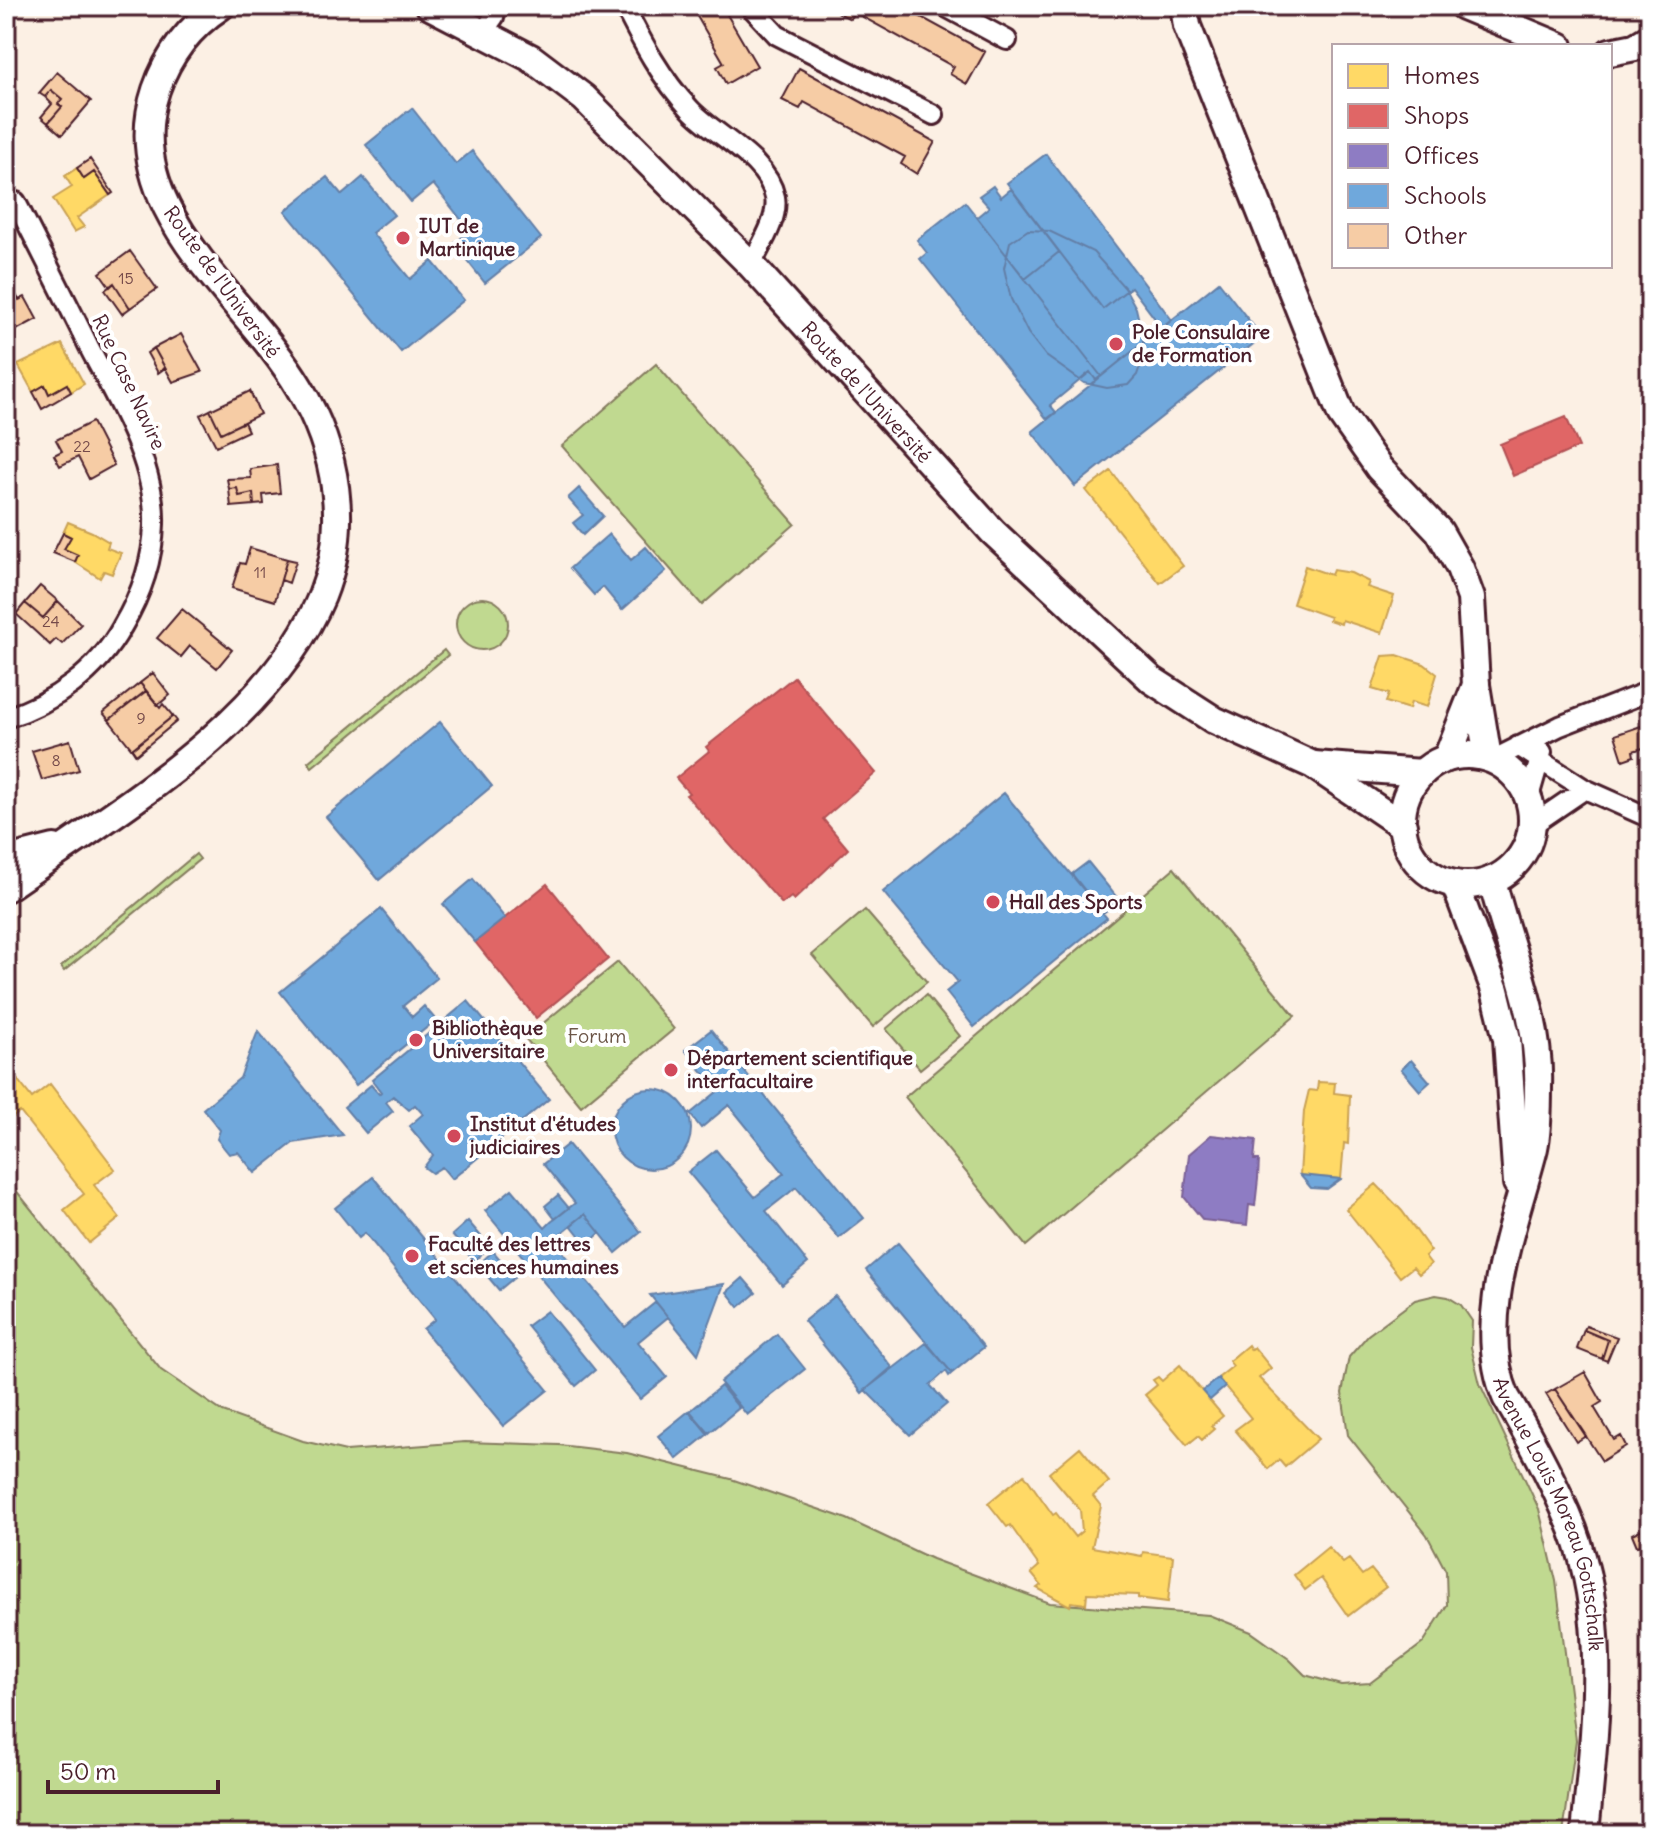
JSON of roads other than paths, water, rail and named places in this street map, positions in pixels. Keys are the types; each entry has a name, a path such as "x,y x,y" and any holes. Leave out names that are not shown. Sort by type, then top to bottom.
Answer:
{"main road":[{"name":"Route de l'Université","path":"6,888 140,795 206,740 261,688 284,659 321,596 334,545 338,509 335,479 308,403 298,385 166,210 151,170 148,142 153,101 166,63 192,30 221,6"},
{"name":"Route de l'Université","path":"430,6 531,58 584,98 751,265 993,532 1152,680 1214,720 1313,765 1403,826"},
{"path":"1184,6 1187,26 1341,414 1379,468 1439,531 1460,568 1471,598 1476,685 1490,759"},
{"path":"1463,6 1554,44"},
{"path":"1612,52 1635,47 1650,38"},
{"path":"1447,758 1476,685"},
{"path":"1467,755 1490,759 1516,778 1529,797 1532,825 1520,858 1492,880 1474,885 1440,879 1417,861 1403,826 1406,798 1422,773 1447,758 1467,755"},
{"name":"Route de l'Université","path":"1313,765 1422,773"},
{"name":"Route de l'Université","path":"6,860 69,844"},
{"name":"Avenue Louis Moreau Gottschalk","path":"1492,880 1534,1029 1539,1060 1535,1145 1518,1199 1494,1319 1494,1351 1506,1397 1574,1531 1586,1579 1597,1701 1585,1834"},
{"name":"Avenue Louis Moreau Gottschalk","path":"1455,884 1495,990 1507,1039 1518,1199"}],"street":[{"path":"483,32 494,17 496,6"},
{"path":"624,6 662,75 692,111 758,167 770,185 776,199 770,228 751,265"},
{"path":"750,6 777,35 934,115"},
{"path":"944,6 1007,40"},
{"name":"Rue Case Navire","path":"6,718 35,709 65,689 95,666 113,643 137,601 149,566 155,522 145,467 126,420 16,202"},
{"path":"1490,759 1560,726 1650,691"},
{"path":"1529,797 1537,759 1560,726"},
{"path":"1518,746 1585,789 1650,818"},
{"path":"1532,825 1585,789"}],"place":[{"name":"IUT de Martinique","path":"403,238"},
{"name":"Pole Consulaire de Formation","path":"1116,344"},
{"name":"Hall des Sports","path":"993,902"},
{"name":"Bibliothèque Universitaire","path":"416,1040"},
{"name":"Département scientifique interfacultaire","path":"671,1070"},
{"name":"Institut d'études judiciaires","path":"454,1136"},
{"name":"Faculté des lettres et sciences humaines","path":"412,1256"}],"park label":[{"name":"Forum","path":"597,1036"}]}
